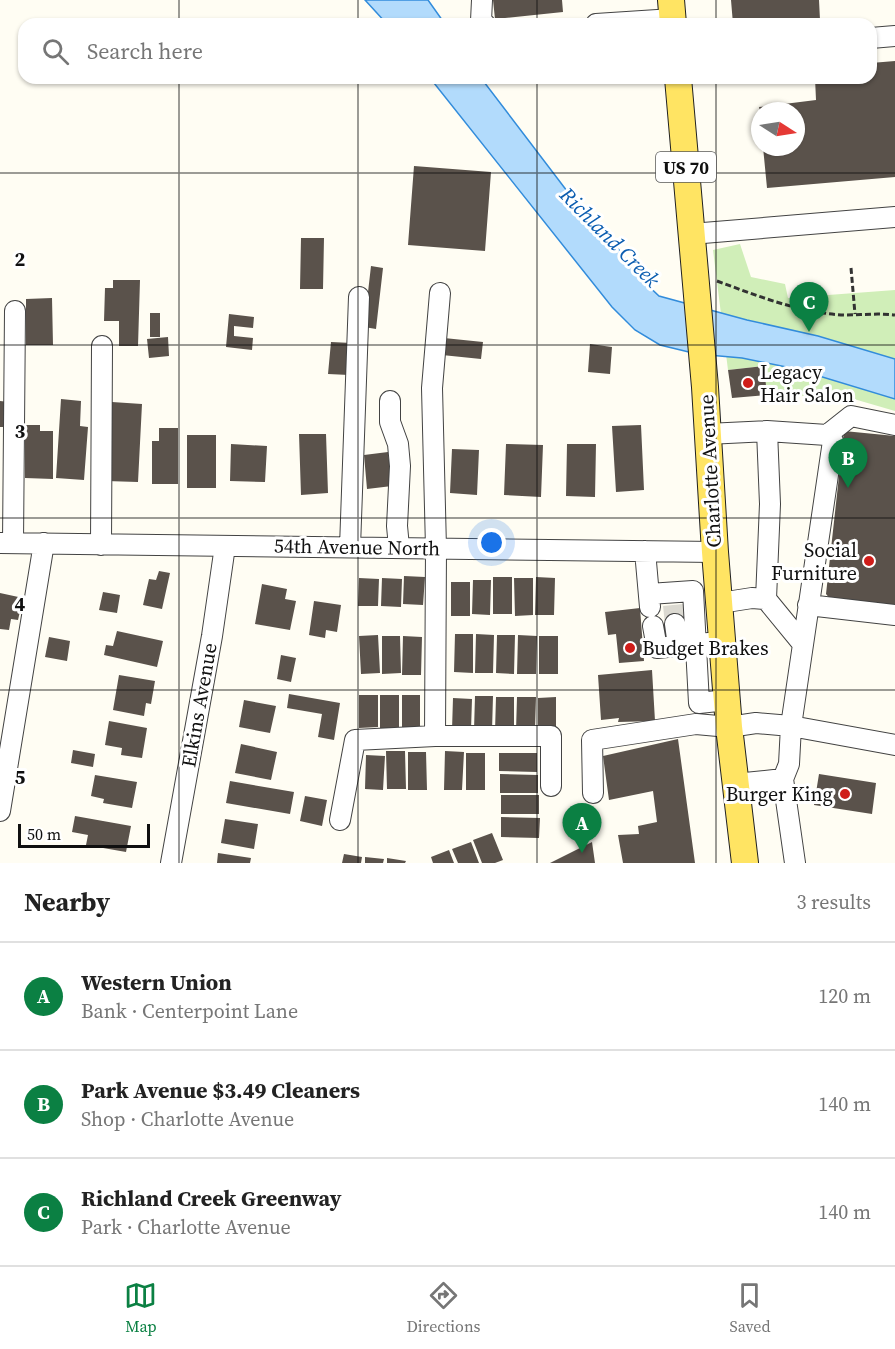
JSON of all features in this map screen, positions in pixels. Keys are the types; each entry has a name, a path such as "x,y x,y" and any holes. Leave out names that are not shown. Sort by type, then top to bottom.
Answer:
{"main road":[{"name":"Charlotte Avenue","path":"679,84 705,387 729,727 744,863"}],"street":[{"path":"481,18 482,0"},
{"path":"642,18 673,14"},
{"path":"877,38 895,36"},
{"path":"692,245 895,217"},
{"path":"435,736 436,548 432,388 440,293"},
{"path":"350,547 359,297"},
{"path":"6,543 15,311"},
{"path":"101,545 102,346"},
{"path":"390,401 390,422 398,444 400,466 397,526 399,548"},
{"path":"827,435 850,416 895,425"},
{"path":"707,434 768,431 827,435 833,441 790,726 789,764 783,778 795,863"},
{"path":"768,431 770,504 766,599 802,643"},
{"name":"54th Avenue North","path":"6,543 715,552"},
{"path":"0,811 44,543"},
{"name":"Elkins Avenue","path":"171,863 212,636 225,546"},
{"path":"645,551 657,648 723,642"},
{"path":"651,609 674,607 693,591 687,645"},
{"path":"720,603 752,598 766,599"},
{"path":"808,605 895,615"},
{"path":"674,607 687,645 699,703"},
{"path":"696,723 695,708 699,703 727,700"},
{"path":"593,794 592,740 649,729 696,723 729,727 756,723 790,726 895,745"},
{"path":"340,820 355,740 435,736 550,736 551,786"},
{"path":"735,784 783,778"}],"path":[{"path":"851,267 855,314"},
{"path":"717,281 766,299 812,311 895,315"}],"green space":[{"path":"740,244 751,277 785,284 788,298 895,290 895,411 847,397 767,395 764,366 728,370 713,250"}],"water":[{"path":"365,0 428,0 441,18 382,18"},
{"path":"435,84 486,84 567,191 605,231 639,277 659,296 747,320 818,336 895,359 895,399 796,369 742,358 697,354 660,345 635,330 612,307"}],"building":[{"path":"493,0 562,0 563,12 495,18"},
{"path":"731,0 819,0 820,18 732,18"},
{"path":"895,61 895,177 767,188 764,156 805,156 805,102 800,102 816,100 815,84 877,84 877,62"},
{"path":"414,166 491,172 485,251 408,245"},
{"path":"301,238 324,238 323,289 300,289"},
{"path":"371,266 383,268 376,329 364,327"},
{"path":"113,280 140,280 138,346 119,346 119,321 104,321 105,288 113,288"},
{"path":"52,298 53,345 26,345 26,299"},
{"path":"150,313 160,313 160,337 150,337"},
{"path":"229,314 254,317 253,328 234,326 234,336 253,338 252,350 226,347"},
{"path":"168,337 169,356 149,358 147,339"},
{"path":"444,338 483,342 481,359 442,355"},
{"path":"331,342 352,343 349,375 328,374"},
{"path":"590,344 612,347 610,374 588,372"},
{"name":"Legacy Hair Salon","path":"764,366 767,395 732,398 728,370"},
{"path":"61,399 81,401 80,426 88,427 84,480 56,478"},
{"path":"0,401 9,402 9,427 0,427"},
{"path":"112,402 142,404 138,482 106,481"},
{"path":"25,425 40,425 40,431 53,431 53,479 25,478"},
{"path":"641,425 644,490 616,492 612,426"},
{"path":"159,428 178,428 178,484 152,484 152,441 159,441"},
{"path":"844,431 895,436 895,607 831,600 826,594"},
{"path":"299,434 326,434 328,493 301,495"},
{"path":"187,435 216,435 216,488 187,488"},
{"path":"231,444 267,446 265,482 230,481"},
{"path":"506,444 543,445 541,497 504,495"},
{"path":"567,444 596,444 595,497 566,496"},
{"path":"452,449 479,450 477,495 450,493"},
{"path":"388,452 392,486 367,489 364,455"},
{"path":"159,571 170,573 162,609 143,605 149,579 156,580"},
{"path":"404,576 425,577 423,605 403,604"},
{"path":"493,577 512,577 512,614 493,614"},
{"path":"536,577 555,578 554,615 535,615"},
{"path":"359,578 379,579 378,606 358,606"},
{"path":"382,578 402,579 401,607 381,606"},
{"path":"514,578 533,578 533,615 515,616"},
{"path":"473,580 491,580 490,615 472,614"},
{"path":"451,582 470,582 470,616 451,616"},
{"path":"262,584 287,589 285,599 296,601 290,630 255,624"},
{"path":"103,592 120,595 117,613 99,610"},
{"path":"0,593 23,598 18,620 11,619 9,630 0,629"},
{"path":"314,601 341,605 337,632 326,630 325,638 309,635"},
{"name":"Budget Brakes","path":"640,608 644,661 619,663 616,634 608,635 605,612"},
{"path":"117,631 163,641 157,667 104,655 106,645 113,646"},
{"path":"455,634 473,634 473,673 454,672"},
{"path":"476,634 494,635 493,673 475,673"},
{"path":"378,635 380,673 361,674 359,636"},
{"path":"497,635 515,635 514,674 496,673"},
{"path":"518,635 537,636 536,674 517,674"},
{"path":"382,636 400,636 401,673 382,674"},
{"path":"403,636 422,637 421,675 402,675"},
{"path":"539,636 558,636 558,674 539,674"},
{"path":"49,637 70,641 67,661 45,657"},
{"path":"281,655 296,658 291,682 277,679"},
{"path":"652,670 655,721 618,722 619,718 601,720 598,675"},
{"path":"119,675 155,681 151,704 146,703 144,716 113,710"},
{"path":"289,694 340,703 334,740 318,737 322,714 287,708"},
{"path":"359,695 378,695 378,727 359,728"},
{"path":"380,695 399,695 399,728 380,728"},
{"path":"402,695 420,695 420,729 402,729"},
{"path":"475,696 493,696 492,731 474,730"},
{"path":"496,697 514,697 514,731 495,731"},
{"path":"517,697 536,697 535,731 516,731"},
{"path":"556,697 556,732 538,732 538,698"},
{"path":"453,698 472,699 471,730 452,730"},
{"path":"244,700 276,706 270,733 239,727"},
{"path":"109,721 147,728 142,758 121,755 122,748 105,745"},
{"path":"678,739 695,863 623,863 618,835 639,834 638,826 657,822 653,791 609,800 603,756"},
{"path":"241,744 277,752 271,780 235,773"},
{"path":"73,750 95,754 93,767 71,763"},
{"path":"386,751 405,751 406,789 387,789"},
{"path":"445,751 464,752 462,790 444,790"},
{"path":"408,752 426,752 427,790 408,790"},
{"path":"466,753 485,753 485,790 466,790"},
{"path":"499,753 537,753 537,772 499,771"},
{"path":"366,755 385,756 383,790 365,789"},
{"path":"500,774 538,775 538,793 500,793"},
{"name":"Burger King","path":"819,774 876,783 872,814 814,805"},
{"path":"95,775 137,782 132,808 103,803 104,799 91,796"},
{"path":"230,781 294,792 290,814 226,803"},
{"path":"501,795 539,795 539,814 501,814"},
{"path":"305,796 327,800 322,826 300,821"},
{"path":"75,816 131,826 126,852 86,845 88,835 72,832"},
{"path":"501,817 540,818 539,838 501,837"},
{"path":"225,819 258,824 254,849 221,843"},
{"path":"492,833 503,860 495,863 482,863 473,840"},
{"path":"471,842 479,863 458,863 452,849"},
{"path":"592,842 595,863 550,863"},
{"path":"449,850 454,863 433,863 431,857"},
{"path":"218,853 251,858 250,863 217,863"},
{"path":"344,854 362,857 361,863 342,863"},
{"path":"365,857 384,859 383,863 365,863"},
{"path":"387,858 406,861 405,863 387,863"}],"tunnel":[{"path":"673,605 675,624"}],"place":[{"name":"Richland Creek Greenway","path":"809,332"},
{"name":"Legacy Hair Salon","path":"748,383"},
{"name":"Park Avenue $3.49 Cleaners","path":"848,488"},
{"name":"Social Furniture","path":"869,561"},
{"name":"Budget Brakes","path":"630,648"},
{"name":"Burger King","path":"845,794"},
{"name":"Western Union","path":"582,853"}],"water label":[{"name":"Richland Creek","path":"610,237"}]}
